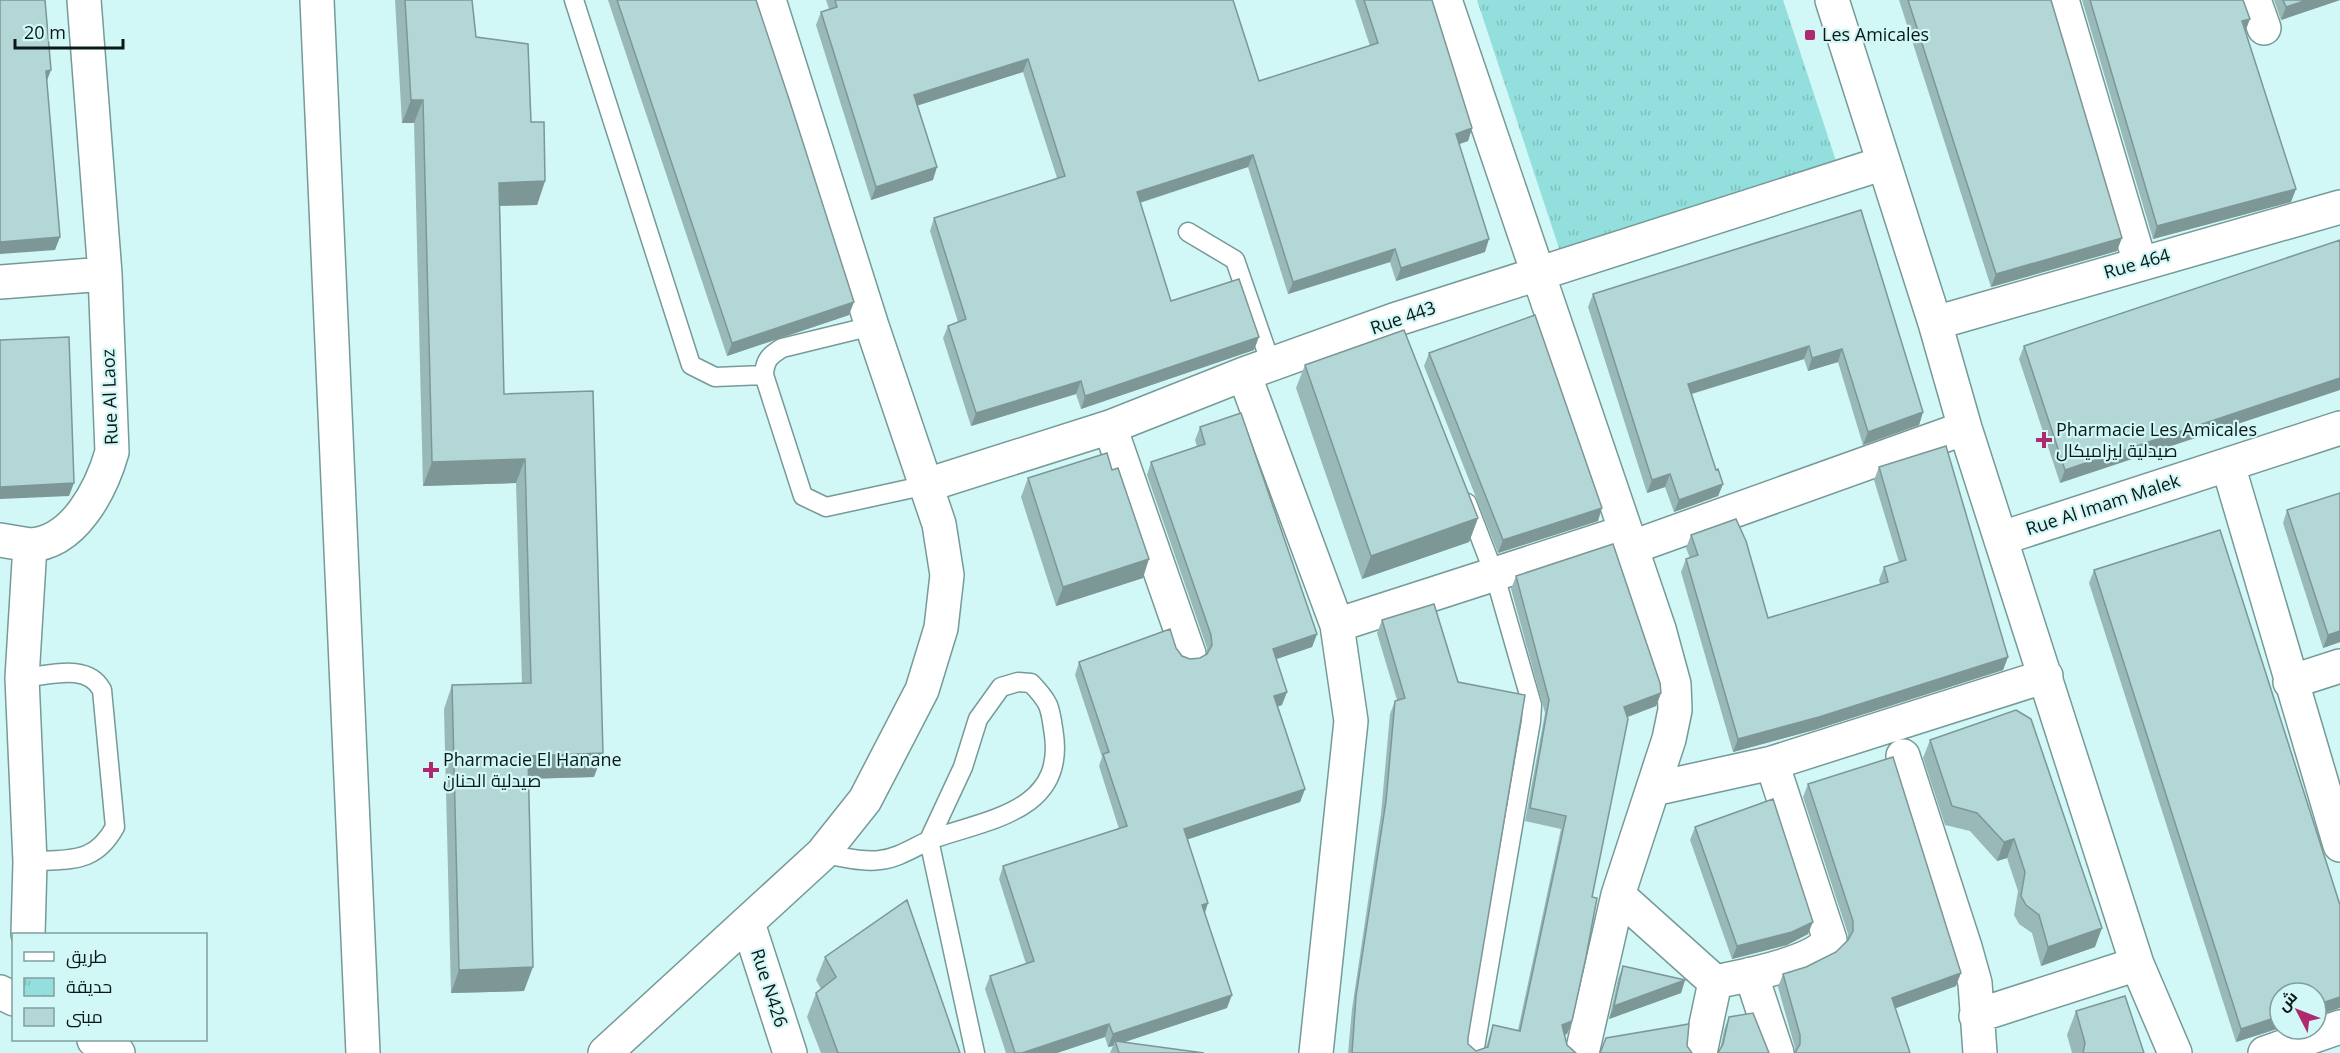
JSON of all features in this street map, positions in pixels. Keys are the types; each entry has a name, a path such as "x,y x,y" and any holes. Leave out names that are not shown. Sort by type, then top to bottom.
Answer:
{"street":[{"name":"Rue Al Laoz","path":"28,933 30,862 15,542 43,544 72,525 87,508 105,478 112,452 105,274 84,0"},
{"path":"317,0 363,1053"},
{"path":"605,1053 822,854 865,800 922,690 941,628 947,574 939,524 872,326 769,0"},
{"path":"1445,0 1659,629 1674,684 1673,720 1618,895 1582,1053"},
{"path":"1832,0 1935,322 1965,428 2137,964 2175,1053"},
{"path":"2062,0 2140,263"},
{"name":"Rue 443","path":"927,485 1110,427 1257,369 1397,326 1536,273 1884,163"},
{"name":"Rue 464","path":"1935,322 2340,207"},
{"path":"0,282 105,274"},
{"path":"1257,369 1337,625 1351,721 1316,1053"},
{"path":"1110,427 1189,654"},
{"path":"1337,625 1495,576 1628,540 1965,428"},
{"name":"Rue Al Imam Malek","path":"2002,538 2340,428"},
{"path":"2228,465 2290,682 2340,845"},
{"path":"2290,682 2340,666"},
{"path":"1653,789 1772,763 2046,676"},
{"path":"1903,756 1975,983 1980,1053"},
{"path":"1715,982 1751,974 1824,948 1830,940 1772,763"},
{"path":"1618,895 1715,982"},
{"name":"Rue N426","path":"748,923 790,1053"},
{"path":"1976,1016 2137,964"},
{"path":"1751,974 1777,1053"},
{"path":"1700,1053 1715,982"},
{"path":"2265,1053 2340,1027"},
{"path":"96,1041 118,1053"}],"lane":[{"path":"574,0 691,365 716,377 764,375"},
{"path":"1188,232 1235,260 1257,369"},
{"path":"872,326 782,348 765,362 764,375 803,495 813,503 825,507 927,485"},
{"path":"1460,487 1495,576 1532,705 1474,1053"},
{"path":"22,678 83,672 99,683 102,690 115,827 106,844 90,856 30,862"},
{"path":"822,854 880,861 929,840 1021,809 1047,785 1054,768 1049,701 1031,683 1018,682 1001,687 978,719 963,767 929,840 975,1053"}],"green space":[{"path":"1477,0 1783,0 1836,161 1560,251"}],"building":[{"path":"0,0 45,0 51,70 46,71 60,237 0,242"},
{"path":"405,0 472,0 476,37 528,44 531,122 544,122 545,181 499,183 504,394 593,391 603,753 528,756 533,967 459,970 452,685 531,683 525,459 432,462 423,100 411,100"},
{"path":"617,0 756,0 854,302 732,343"},
{"path":"835,0 1233,0 1259,81 1378,43 1364,0 1432,0 1472,128 1456,134 1489,239 1401,268 1395,249 1293,282 1253,155 1137,192 1171,301 1239,279 1259,337 1085,396 1081,381 976,413 948,326 966,319 934,218 1065,176 1028,59 914,95 937,167 876,187 821,12 837,7"},
{"path":"1908,0 2051,0 2122,238 1996,274"},
{"path":"2090,0 2243,0 2250,19 2242,21 2296,189 2157,226"},
{"path":"2283,0 2307,0 2286,7"},
{"path":"1861,210 1923,412 1868,432 1842,349 1812,358 1809,346 1688,384 1716,470 1718,469 1723,484 1679,500 1670,474 1652,480 1593,294"},
{"path":"2340,240 2340,378 2065,470 2024,346"},
{"path":"1535,315 1602,508 1503,540 1429,353"},
{"path":"1404,330 1478,518 1371,556 1305,365"},
{"path":"69,337 74,483 0,487 0,340"},
{"path":"1241,413 1317,634 1273,649 1287,692 1274,696 1305,789 1184,829 1208,903 1202,905 1232,995 1113,1034 1109,1024 1022,1053 1015,1053 990,976 1034,961 1003,866 1127,826 1103,754 1109,752 1079,662 1170,629 1176,648 1182,656 1190,659 1200,658 1207,654 1212,645 1211,635 1151,462 1205,444 1200,427"},
{"path":"1946,446 2008,657 1819,717 1738,739 1686,559 1698,555 1691,535 1736,519 1746,541 1768,618 1888,582 1884,567 1906,560 1879,467"},
{"path":"1107,453 1112,470 1118,468 1149,559 1063,587 1028,478"},
{"path":"2340,493 2340,631 2328,635 2287,510"},
{"path":"2220,530 2340,905 2340,997 2328,1001 2328,981 2268,981 2268,1020 2241,1029 2094,570"},
{"path":"1613,544 1660,683 1661,693 1624,707 1628,719 1592,897 1597,898 1586,957 1572,1021 1562,1025 1567,1045 1576,1053 1352,1053 1356,996 1386,801 1395,701 1405,698 1382,620 1434,604 1458,682 1525,695 1468,1038 1468,1044 1476,1051 1488,1047 1493,1025 1520,1031 1566,816 1530,808 1549,700 1516,576"},
{"path":"2016,710 2031,719 2102,928 2048,947 2039,915 2026,905 2021,896 2025,872 2014,839 2004,842 1977,813 1952,806 1930,740"},
{"path":"1893,757 1961,973 1892,998 1910,1053 1795,1053 1800,1044 1800,1035 1783,974 1806,967 1836,952 1853,931 1853,921 1808,784"},
{"path":"1773,799 1813,922 1792,932 1737,946 1695,827"},
{"path":"907,900 960,1053 838,1053 816,993 836,977 825,957"},
{"path":"1623,966 1685,980 1614,1006"},
{"path":"2125,996 2144,1053 2083,1053 2085,1043 2076,1011"},
{"path":"1753,1013 1769,1053 1718,1053 1723,1044 1729,1017"},
{"path":"1689,1024 1687,1046 1692,1053 1600,1053 1606,1038"},
{"path":"1115,1041 1204,1053 1119,1053"}],"place":[{"name":"Les Amicales","path":"1810,35"},
{"name":"Pharmacie Les Amicales صيدلية ليزاميكال","path":"2044,440"},
{"name":"Pharmacie El Hanane صيدلية الحنان","path":"431,770"}]}
